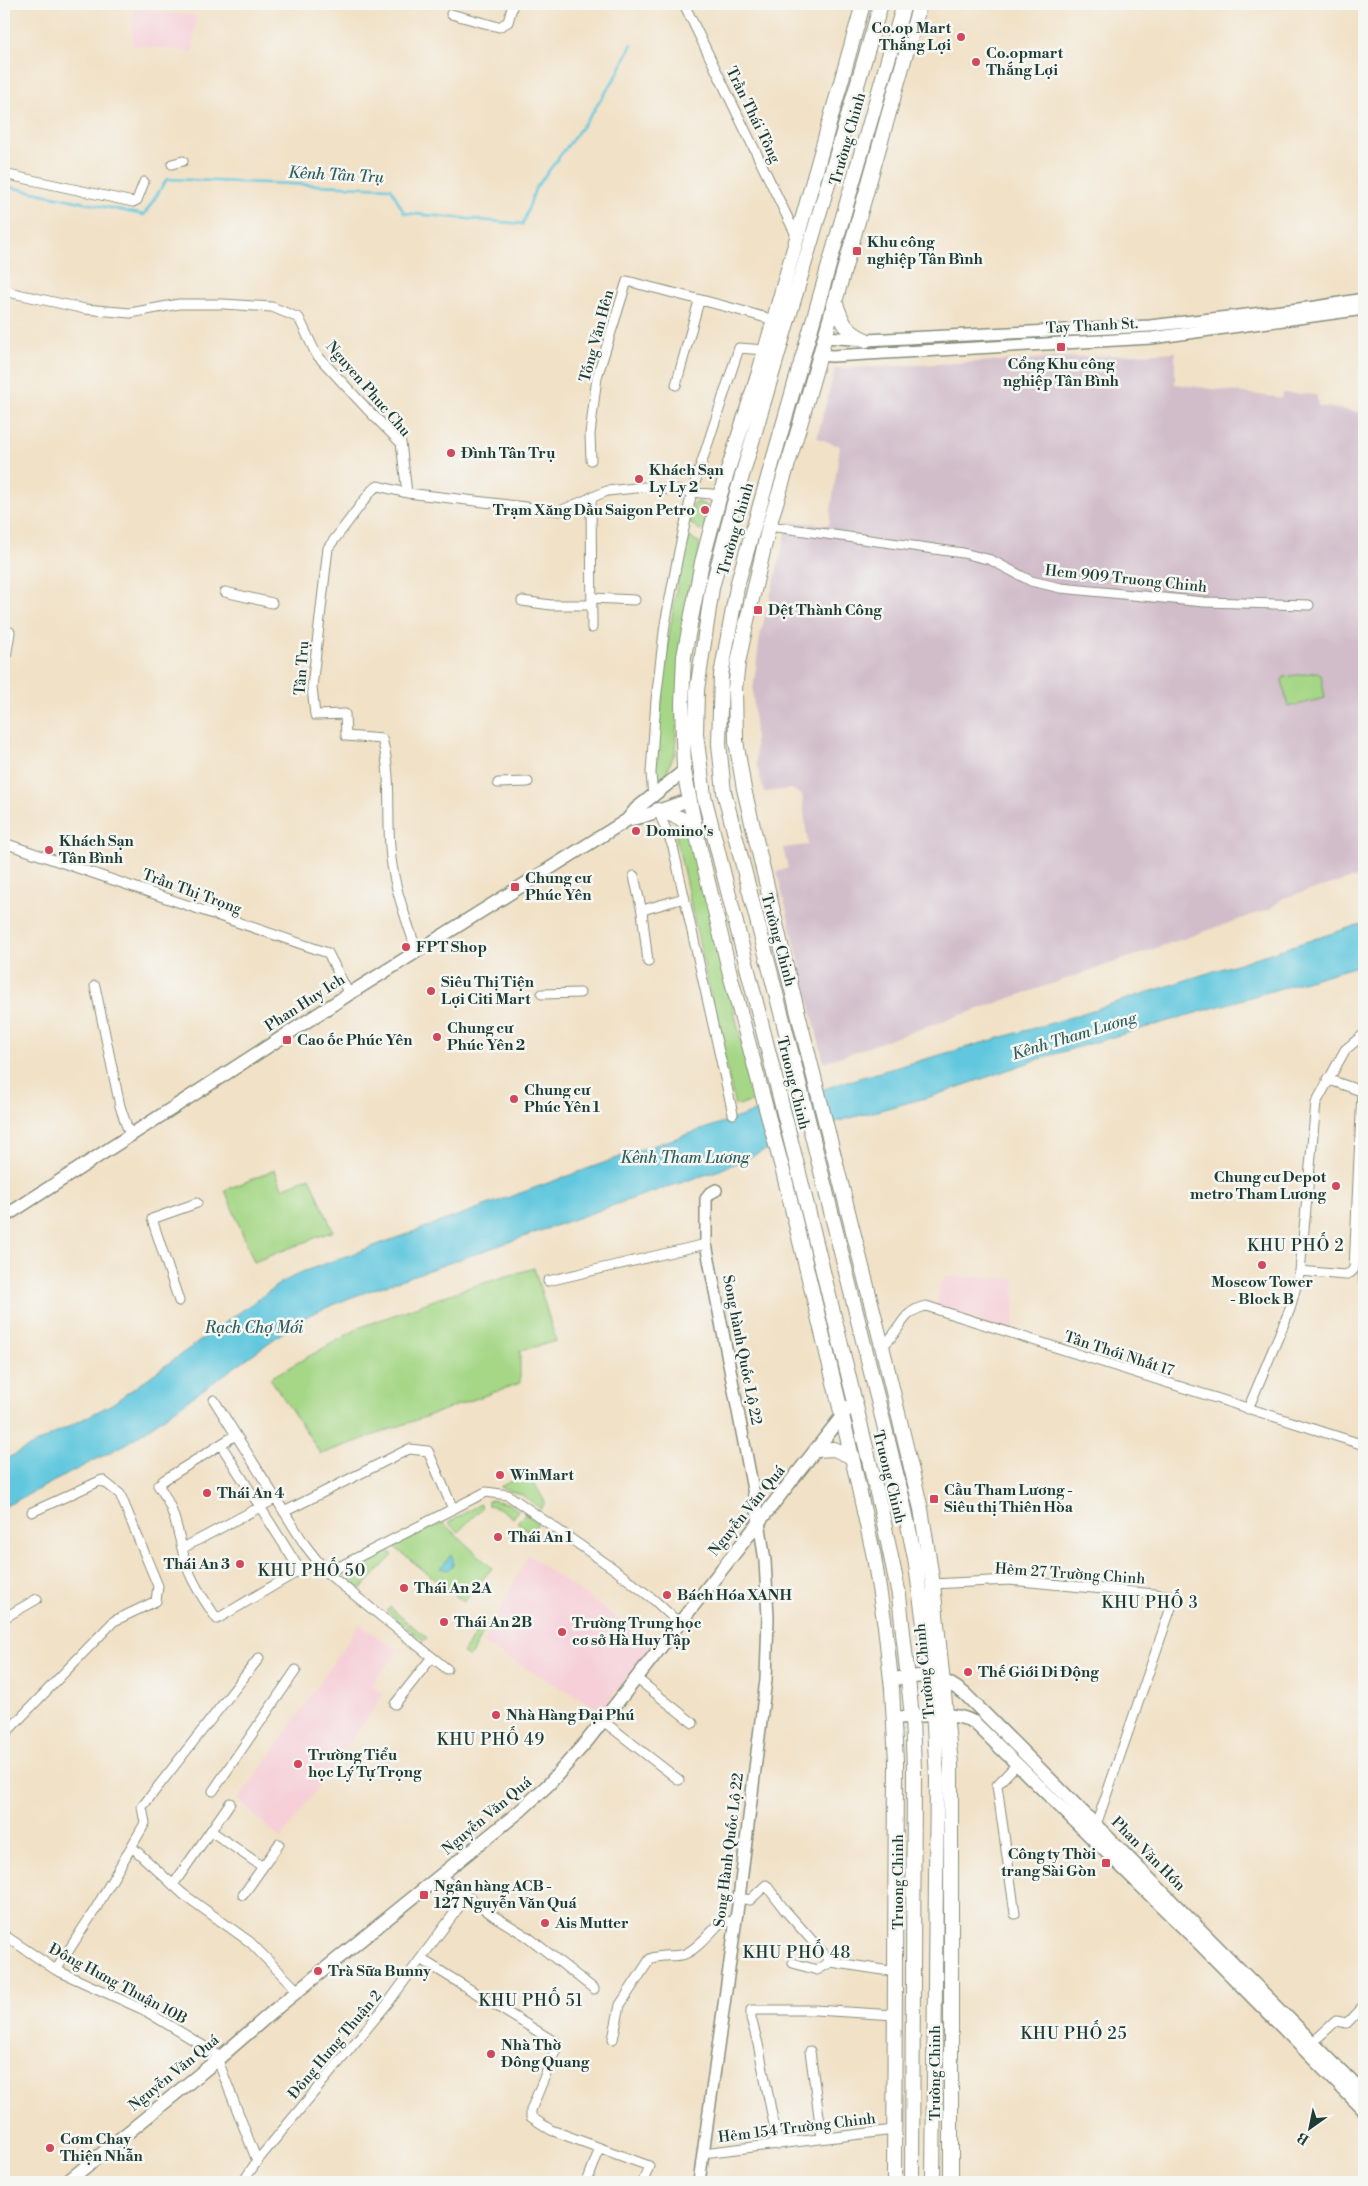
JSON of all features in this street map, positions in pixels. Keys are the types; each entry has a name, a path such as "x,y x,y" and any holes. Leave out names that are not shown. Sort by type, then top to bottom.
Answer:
{"main road":[{"name":"Trường Chinh","path":"841,1418 784,1176 696,832 684,771 682,704 684,656 696,589 720,495 765,350 863,4"},
{"name":"Trường Chinh","path":"704,796 696,734 697,690 712,588 881,4"},
{"name":"Trường Chinh","path":"796,1071 724,792 719,715 721,675 729,622 754,522 904,4"},
{"name":"Trường Chinh","path":"920,4 836,301 769,526 738,663 735,720 738,761 744,789 921,1509 933,1584 936,1677 940,1715 951,1764 951,2182"},
{"path":"846,64 898,82"},
{"path":"828,265 836,301 846,328 852,334 866,340"},
{"path":"773,320 825,337"},
{"path":"765,350 780,350 820,356"},
{"path":"720,858 680,818 656,804 684,771 738,761"},
{"path":"689,800 744,789"},
{"name":"Truong Chinh","path":"704,796 799,1173 881,1509 899,1595 912,1717 915,1872 912,2182"},
{"name":"Phan Huy Ich","path":"4,1217 349,994 627,820 641,817 656,804 689,800"},
{"path":"770,970 786,966"},
{"path":"732,978 749,974"},
{"name":"Truong Chinh","path":"796,1071 819,1170 902,1497 936,1677"},
{"name":"Nguyễn Văn Quá","path":"67,2182 520,1811 550,1784 602,1721 854,1401"},
{"path":"841,1418 852,1457 874,1557 891,1679 894,1718 896,1762 894,2182"},
{"path":"816,1450 834,1450 852,1457"},
{"path":"919,1585 933,1584"},
{"path":"891,1679 936,1677"},
{"name":"Phan Văn Hớn","path":"936,1677 965,1694 1096,1825 1150,1888 1364,2110"},
{"path":"933,2182 937,1778 940,1715"},
{"name":"Phan Văn Hớn","path":"894,1718 940,1715 966,1718 974,1722 1312,2042 1364,2094"}],"street":[{"path":"451,14 499,27 508,22 513,4"},
{"name":"Trần Thái Tông","path":"684,4 797,238"},
{"path":"172,164 183,160"},
{"path":"4,174 133,202 137,200 144,182"},
{"name":"Tống Văn Hên","path":"591,460 590,434 598,377 626,281 699,301 725,305 773,320"},
{"name":"Nguyen Phuc Chu","path":"4,291 85,309 130,313 179,304 223,304 272,307 300,318 316,354 367,409 402,443 407,493"},
{"name":"Tay Thanh St.","path":"1317,311 1364,299"},
{"path":"676,385 699,301"},
{"name":"Tay Thanh St.","path":"825,337 866,340 1065,336 1151,332 1317,311 1364,309"},
{"name":"Tay Thanh St.","path":"820,356 1065,336"},
{"path":"732,1114 673,847 656,804 651,773 656,700 665,624 692,492 739,348 765,350"},
{"name":"Tân Trụ","path":"407,493 378,486 372,490 328,548 312,687 314,715 345,714 346,736 382,740 388,784 390,849 398,894 417,952"},
{"path":"407,493 560,511 607,491 645,487 720,495"},
{"path":"591,497 592,628"},
{"name":"Hem 909 Truong Chinh","path":"769,526 963,553 990,560 1031,581 1061,588 1204,602 1309,605"},
{"path":"225,592 272,603"},
{"path":"522,601 551,605 592,601 635,600"},
{"path":"4,631 10,632 6,658"},
{"path":"498,783 528,782"},
{"name":"Trần Thị Trọng","path":"4,842 328,953 349,994"},
{"path":"634,876 642,912 648,962"},
{"path":"642,912 646,909 684,898"},
{"path":"95,986 120,1106 130,1136"},
{"path":"542,994 580,993"},
{"path":"1248,1409 1290,1309 1300,1270 1316,1103 1327,1079 1345,1050 1364,1034"},
{"path":"1300,1270 1345,1275 1350,1274 1354,1269 1363,1091 1327,1079"},
{"name":"Song hành Quốc Lộ 22","path":"716,1190 709,1194 706,1199 706,1244 759,1520"},
{"path":"179,1300 152,1219 197,1203"},
{"path":"548,1280 706,1244"},
{"name":"Tân Thới Nhất 17","path":"882,1346 890,1340 907,1315 915,1308 926,1306 1364,1445"},
{"path":"214,1400 234,1436 305,1545 327,1573 447,1670"},
{"path":"221,1445 300,1570 217,1619 201,1596 185,1559 171,1506 158,1485 234,1436"},
{"path":"284,1512 409,1449 428,1451 453,1509"},
{"path":"4,1735 114,1621 156,1601 159,1593 158,1586 120,1494 102,1480 32,1512"},
{"path":"327,1573 486,1492 508,1495 653,1598 679,1623"},
{"path":"183,1548 275,1499"},
{"name":"Song Hành Quốc Lộ 22","path":"699,2182 736,1921 766,1680 768,1617 765,1561 759,1520"},
{"name":"Hẻm 27 Trường Chinh","path":"933,1584 1009,1580 1175,1596 1096,1825"},
{"path":"4,1618 36,1599"},
{"path":"394,1704 432,1657"},
{"path":"56,1970 96,1908 145,1823 142,1807 260,1658"},
{"path":"213,1791 296,1670"},
{"path":"636,1678 693,1723"},
{"path":"602,1721 679,1780"},
{"path":"1015,1914 997,1785 1017,1764"},
{"path":"173,1885 230,1803"},
{"path":"211,1831 262,1867"},
{"path":"243,1895 279,1844"},
{"path":"132,1847 183,1894 250,1942 298,1991"},
{"path":"440,1876 528,1937 594,1989"},
{"path":"739,1898 750,1900 766,1885 784,1909 831,1962"},
{"name":"Đông Hưng Thuận 2","path":"243,2182 257,2161 388,2003 467,1896"},
{"path":"614,2039 620,2005 650,1959 657,1956 684,1955 721,1922 736,1921"},
{"name":"Đông Hưng Thuận 10B","path":"4,1935 56,1970 144,2010 215,2053 217,2060"},
{"path":"421,1959 558,2044 531,2110 531,2117 551,2130 649,2166 643,2182"},
{"path":"793,1963 817,1970 831,1962 896,1972"},
{"path":"1312,2042 1336,2021 1347,2023 1364,2005"},
{"path":"778,2145 751,2018 752,2010 816,2010 895,2015"},
{"path":"810,2051 822,2138"},
{"path":"217,2060 257,2161"},
{"name":"Hẻm 154 Trường Chinh","path":"703,2153 894,2130"},
{"path":"586,2182 600,2148"}],"shaded area":[{"path":"134,9 196,16 193,52 132,45"},
{"path":"1175,352 1175,384 1282,398 1283,393 1317,395 1318,406 1364,413 1364,875 1283,898 1270,909 824,1062 777,872 788,868 783,848 808,845 802,795 791,789 764,792 756,762 753,690 760,636 789,522 829,525 840,446 817,438 835,369"},
{"path":"946,1276 1015,1279 1014,1333 936,1306 940,1284"},
{"name":"Trường Trung học cơ sở Hà Huy Tập","path":"528,1555 620,1620 653,1646 601,1710 483,1644"},
{"name":"Trường Tiểu học Lý Tự Trọng","path":"359,1624 398,1650 371,1685 384,1694 281,1839 238,1800 289,1729"}],"green space":[{"path":"699,502 707,506 704,528 700,530 690,523 693,503"},
{"path":"688,537 699,542 700,550 681,652 675,753 662,781 655,787 655,765 668,642 684,541"},
{"path":"1318,672 1321,675 1325,698 1288,707 1282,680 1284,677"},
{"path":"680,825 693,834 755,1101 735,1106 674,828"},
{"path":"1364,1134 1364,1283 1359,1281"},
{"path":"275,1170 282,1188 310,1177 333,1231 254,1262 225,1190"},
{"path":"534,1268 556,1341 520,1351 520,1383 321,1454 270,1378 361,1327 464,1289"},
{"path":"521,1476 531,1477 545,1502 541,1509 522,1495 500,1487"},
{"path":"491,1500 507,1503 518,1510 513,1518 499,1508 488,1505 487,1502"},
{"path":"480,1504 482,1508 458,1532 448,1523"},
{"path":"525,1514 538,1523 532,1533 517,1522"},
{"path":"443,1523 492,1568 464,1602 393,1546"},
{"path":"387,1550 393,1555 361,1589 346,1576"},
{"path":"390,1607 407,1622 404,1625 387,1611"},
{"path":"409,1623 427,1638 424,1641 406,1627"},
{"path":"482,1624 486,1627 469,1658 463,1653"}],"water":[{"name":"Kênh Tham Lương","path":"1364,923 1364,964 1048,1056 933,1096 820,1126 720,1170 640,1196 352,1297 309,1315 128,1443 4,1507 4,1460 112,1404 279,1284 302,1272 631,1153 845,1082 1052,1023"},
{"path":"451,1555 453,1565 448,1570 441,1568"}],"waterway":[{"name":"Kênh Tân Trụ","path":"4,186 144,215 167,179 391,188 404,213 523,224 535,189 590,116 617,75 632,44"}],"place":[{"name":"Co.op Mart Thắng Lợi","path":"961,37"},
{"name":"Co.opmart Thắng Lợi","path":"976,62"},
{"name":"Khu công nghiệp Tân Bình","path":"857,251"},
{"name":"Cổng Khu công nghiệp Tân Bình","path":"1061,347"},
{"name":"Đình Tân Trụ","path":"451,453"},
{"name":"Khách Sạn Ly Ly 2","path":"639,479"},
{"name":"Trạm Xăng Dầu Saigon Petro","path":"705,510"},
{"name":"Dệt Thành Công","path":"758,610"},
{"name":"Domino's","path":"636,831"},
{"name":"Khách Sạn Tân Bình","path":"49,850"},
{"name":"Chung cư Phúc Yên","path":"515,887"},
{"name":"FPT Shop","path":"406,947"},
{"name":"Siêu Thị Tiện Lợi Citi Mart","path":"431,991"},
{"name":"Chung cư Phúc Yên 2","path":"437,1037"},
{"name":"Cao ốc Phúc Yên","path":"287,1040"},
{"name":"Chung cư Phúc Yên 1","path":"514,1099"},
{"name":"Chung cư Depot metro Tham Lương","path":"1336,1186"},
{"name":"Moscow Tower - Block B","path":"1262,1265"},
{"name":"WinMart","path":"500,1475"},
{"name":"Thái An 4","path":"207,1493"},
{"name":"Cầu Tham Lương - Siêu thị Thiên Hòa","path":"934,1499"},
{"name":"Thái An 1","path":"498,1537"},
{"name":"Thái An 3","path":"240,1564"},
{"name":"Thái An 2A","path":"404,1588"},
{"name":"Bách Hóa XANH","path":"667,1595"},
{"name":"Thái An 2B","path":"444,1622"},
{"name":"Trường Trung học cơ sở Hà Huy Tập","path":"562,1632"},
{"name":"Thế Giới Di Động","path":"968,1672"},
{"name":"Nhà Hàng Đại Phú","path":"496,1715"},
{"name":"Trường Tiểu học Lý Tự Trọng","path":"298,1764"},
{"name":"Công ty Thời trang Sài Gòn","path":"1106,1863"},
{"name":"Ngân hàng ACB - 127 Nguyễn Văn Quá","path":"424,1895"},
{"name":"Ais Mutter","path":"545,1923"},
{"name":"Trà Sữa Bunny","path":"318,1971"},
{"name":"Nhà Thờ Đông Quang","path":"491,2054"},
{"name":"Cơm Chay Thiện Nhẫn","path":"50,2148"}],"district":[{"name":"KHU PHỐ 2","path":"1296,1246"},
{"name":"KHU PHỐ 50","path":"312,1571"},
{"name":"KHU PHỐ 3","path":"1150,1603"},
{"name":"KHU PHỐ 49","path":"491,1740"},
{"name":"KHU PHỐ 48","path":"797,1953"},
{"name":"KHU PHỐ 51","path":"531,2001"},
{"name":"KHU PHỐ 25","path":"1074,2034"}],"water label":[{"name":"Rạch Chợ Mới","path":"254,1328"}]}
